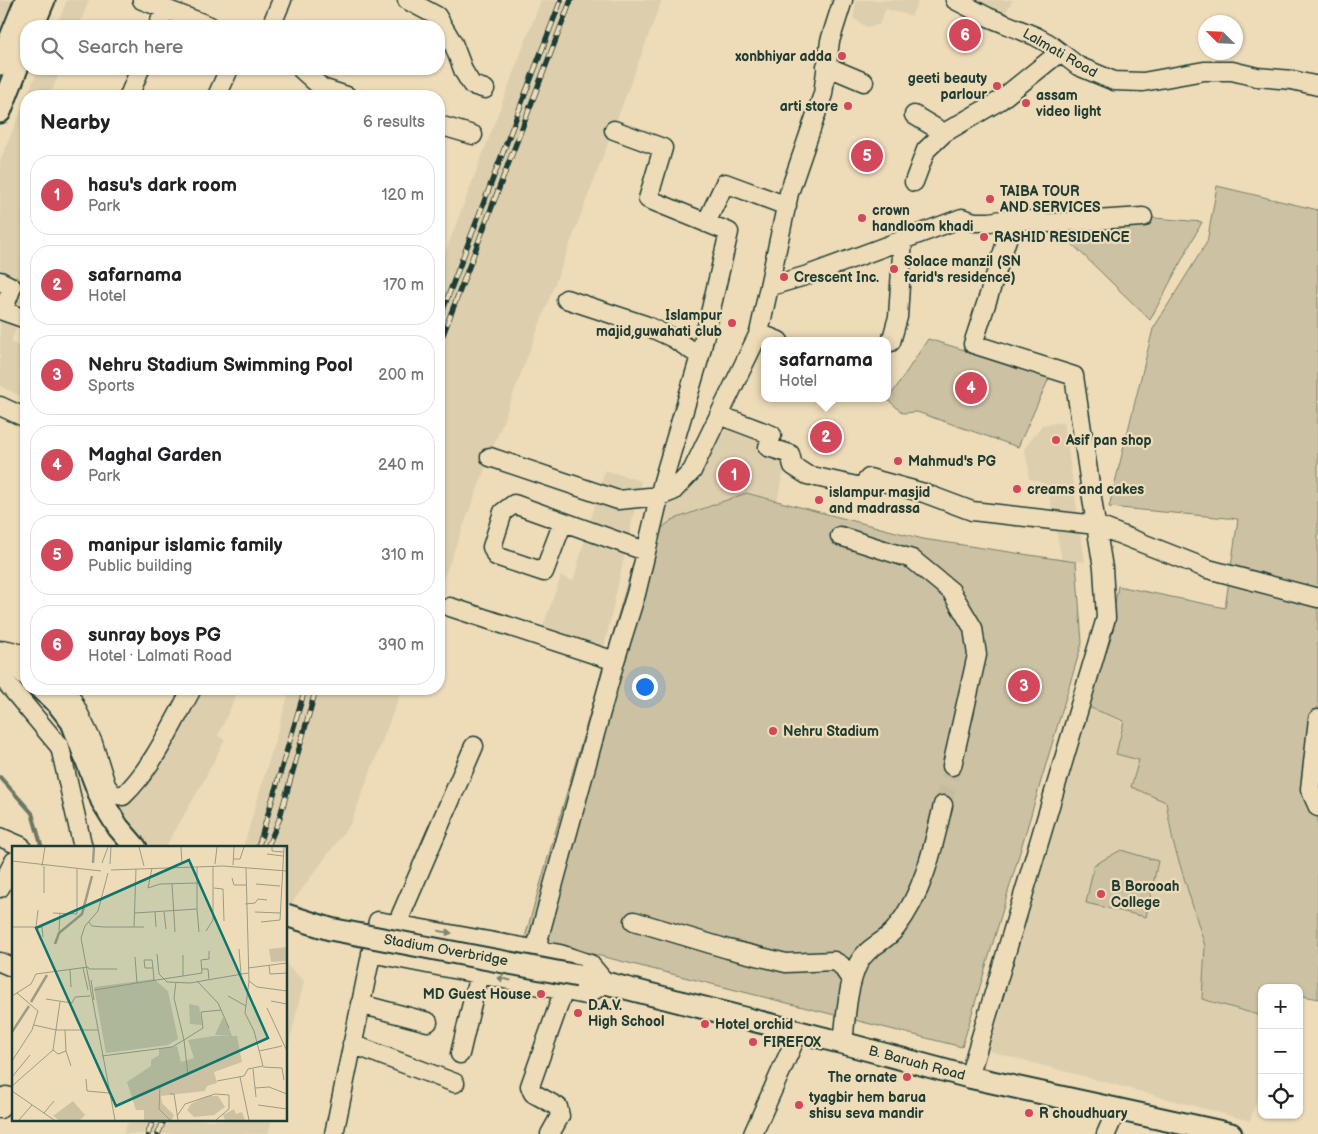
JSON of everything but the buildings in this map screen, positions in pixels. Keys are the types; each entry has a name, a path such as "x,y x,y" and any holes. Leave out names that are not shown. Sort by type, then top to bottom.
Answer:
{"main road":[{"path":"1,57 26,0"},
{"path":"36,20 44,0"},
{"path":"0,112 20,60"},
{"path":"0,651 20,669"},
{"path":"48,695 58,704 72,722 82,744 102,801 118,827 134,846"},
{"name":"Stadium Overbridge","path":"288,916 330,929 571,983 606,984"},
{"name":"B. Baruah Road","path":"606,984 843,1043 969,1077 1223,1133"}],"street":[{"path":"142,0 194,20"},
{"path":"274,20 282,0"},
{"path":"407,0 437,16 439,20"},
{"path":"490,457 618,500 660,496 673,491 692,471 759,333 771,286 787,206 823,94 830,41 843,0"},
{"name":"Lalmati Road","path":"955,0 988,17 1034,36 1078,66 1114,81 1143,82 1204,70 1292,80 1318,86"},
{"path":"160,20 165,9"},
{"path":"445,30 453,43 464,72 472,85 485,89"},
{"path":"914,182 926,150 944,133 999,101 1060,52"},
{"path":"826,66 864,82"},
{"path":"131,90 138,75"},
{"path":"220,90 226,75"},
{"path":"306,75 319,90"},
{"path":"914,115 944,133"},
{"path":"445,127 473,136"},
{"path":"536,948 615,662 636,594 645,551 700,356 729,232 648,199 663,148 614,130"},
{"path":"706,222 725,183 787,206"},
{"path":"771,286 808,275 903,238 962,218 974,222 990,222 1014,218 1048,223 1143,217"},
{"path":"969,1077 1106,618 1103,568 1074,376 973,344 1014,218"},
{"path":"891,342 898,317 903,238"},
{"path":"0,281 12,286 4,311 20,317"},
{"path":"566,300 645,325 673,338 700,356"},
{"path":"759,333 768,337"},
{"path":"0,406 20,415"},
{"path":"719,415 772,435 768,447 790,454 793,466 807,475 861,487 869,478 924,493 972,511 1096,525 1208,569 1318,598"},
{"path":"563,522 645,551"},
{"path":"840,536 912,559 951,591 973,628 977,655 952,766"},
{"path":"450,607 615,662"},
{"path":"0,651 8,650 20,654"},
{"path":"0,675 60,747 83,846"},
{"path":"70,695 93,743 106,784 112,794 123,796 138,779 188,695"},
{"path":"1318,719 1310,789 1318,808"},
{"path":"397,924 474,746"},
{"path":"843,1043 852,981 858,963 870,948 888,936 902,921 928,870 943,805"},
{"path":"0,837 21,846"},
{"path":"0,888 12,865"},
{"path":"334,1134 378,921 536,948 590,964 606,984"},
{"path":"634,921 728,949 786,963 834,961 841,965 852,981"},
{"path":"371,952 478,974 571,983 530,1086 532,1093 558,1107 560,1116 550,1134"},
{"path":"0,962 12,967"},
{"path":"460,1054 478,974"},
{"path":"360,1004 428,1022"},
{"path":"753,1134 798,1033"},
{"path":"352,1044 455,1083"},
{"path":"0,1109 6,1096 12,1098"},
{"path":"1106,1134 1117,1109"}],"shaded area":[{"path":"0,0 21,0 0,48"},
{"path":"67,0 89,0 81,20 59,20"},
{"path":"541,0 662,0 445,575 445,253"},
{"path":"853,0 919,0 911,16 886,9 879,25 866,27 853,18 856,1"},
{"path":"964,0 1013,0 1003,17"},
{"path":"36,75 59,75 52,90 29,90"},
{"path":"20,113 20,318 11,342 20,347 20,396 0,386 0,161"},
{"path":"1217,186 1318,210 1318,999 1303,996 1303,984 1258,984 1258,1015 1202,999 1205,946 1173,842 1166,802 1131,787 1139,760 1116,754 1124,721 1083,705 1111,627 1118,586 1225,608 1238,519 1109,507 1153,329 1207,242"},
{"path":"1143,217 1202,222 1150,320 1065,237 1066,222"},
{"path":"928,339 1050,376 1018,447 917,412 903,413 890,402 891,395"},
{"path":"1064,422 1085,562 1062,560 1047,485 1028,478 1029,469 1024,449 1042,425"},
{"path":"730,423 765,436 787,459 777,501 746,493 672,520 658,531 662,509 697,475"},
{"path":"605,470 641,481 601,662 539,637 561,576 573,581"},
{"path":"746,493 923,539 1076,562 1082,643 962,1047 525,937 638,547 672,520"},
{"path":"190,695 236,695 218,736 225,740 166,846 150,846 119,807 153,762"},
{"path":"288,695 400,695 351,823 288,908 288,846 244,846"},
{"name":"B Borooah College","path":"1069,703 1083,705 1122,722 1116,754 1139,760 1166,802 1173,842 1205,946 1202,999 1258,1015 1258,1096 1250,1121 970,1046"},
{"path":"1121,850 1158,861 1146,917 1086,903 1094,865"},
{"path":"288,966 304,981 288,1049"},
{"path":"128,1122 271,1122 268,1134 123,1134"}],"waterway":[{"path":"0,777 32,813 41,846"}],"tunnel":[{"path":"943,805 952,766"}],"railway":[{"path":"445,304 561,0"},
{"path":"445,329 571,0"},
{"path":"259,846 303,695"},
{"path":"268,846 279,820 314,695"},
{"path":"148,1134 152,1122"},
{"path":"158,1134 163,1122"}],"place":[{"name":"sunray boys PG","path":"965,35"},
{"name":"xonbhiyar adda","path":"842,56"},
{"name":"geeti beauty parlour","path":"997,86"},
{"name":"assam video light","path":"1026,103"},
{"name":"arti store","path":"848,106"},
{"name":"manipur islamic family","path":"867,156"},
{"name":"TAIBA TOUR AND SERVICES","path":"990,199"},
{"name":"crown handloom khadi","path":"862,218"},
{"name":"RASHID RESIDENCE","path":"984,237"},
{"name":"Solace manzil (SN farid's residence)","path":"894,269"},
{"name":"Crescent Inc.","path":"784,277"},
{"name":"Islampur majid,guwahati club","path":"732,323"},
{"name":"Maghal Garden","path":"971,388"},
{"name":"safarnama","path":"826,437"},
{"name":"Asif pan shop","path":"1056,440"},
{"name":"Mahmud's PG","path":"898,461"},
{"name":"hasu's dark room","path":"734,475"},
{"name":"creams and cakes","path":"1017,489"},
{"name":"islampur masjid and madrassa","path":"819,500"},
{"name":"Nehru Stadium Swimming Pool","path":"1024,686"},
{"name":"Nehru Stadium","path":"773,731"},
{"name":"B Borooah College","path":"1101,894"},
{"name":"MD Guest House","path":"541,994"},
{"name":"D.A.V. High School","path":"578,1013"},
{"name":"Hotel orchid","path":"705,1024"},
{"name":"FIREFOX","path":"753,1042"},
{"name":"The ornate","path":"907,1077"},
{"name":"tyagbir hem barua shisu seva mandir","path":"799,1105"},
{"name":"R choudhuary","path":"1029,1113"}]}
